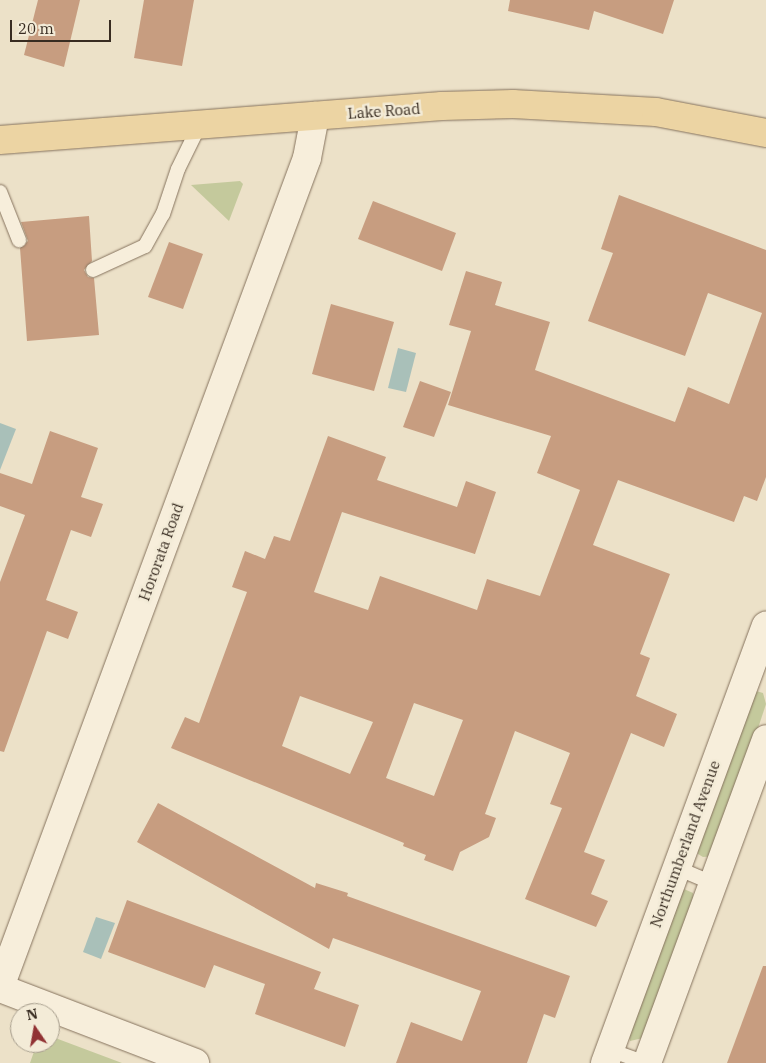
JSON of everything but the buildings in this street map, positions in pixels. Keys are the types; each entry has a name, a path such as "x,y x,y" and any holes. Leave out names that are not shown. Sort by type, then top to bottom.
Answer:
{"main road":[{"name":"Lake Road","path":"0,140 200,124 513,104 656,112 718,122 766,133"},
{"path":"718,122 766,113"}],"street":[{"name":"Hororata Road","path":"0,988 304,166 315,116"},
{"name":"Northumberland Avenue","path":"607,1056 677,868 758,672 766,626"},
{"path":"646,1063 766,739"},
{"path":"0,988 195,1063"}],"lane":[{"path":"93,270 145,246 163,214 178,169 200,124"},
{"path":"0,192 19,240"},
{"path":"677,868 713,883"},
{"path":"607,1056 646,1063"}],"green space":[{"path":"240,181 243,184 229,221 191,185"},
{"path":"756,691 763,693 766,704 716,856 703,857 698,854 698,846"},
{"path":"684,889 693,893 693,900 643,1038 630,1041 629,1034 679,895"},
{"path":"60,1040 122,1063 30,1063 34,1053 60,1053"}],"water":[{"path":"398,348 416,353 406,392 388,388"},
{"path":"0,423 16,429 0,470"},
{"path":"96,917 115,923 101,959 83,952"}]}
